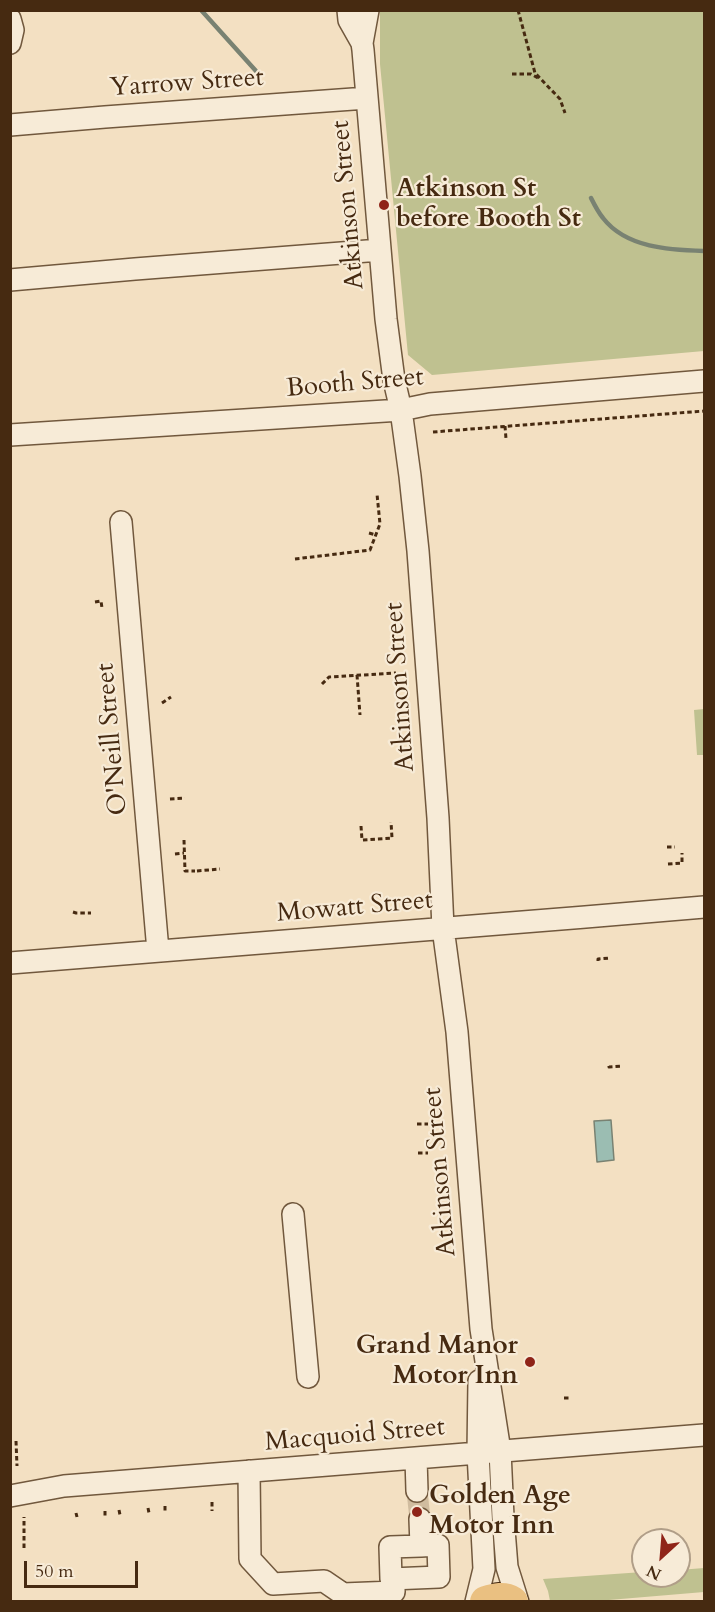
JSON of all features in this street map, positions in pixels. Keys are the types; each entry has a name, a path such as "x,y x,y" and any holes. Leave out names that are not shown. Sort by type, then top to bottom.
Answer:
{"highway":[{"path":"486,1602 494,1599 508,1599 512,1602"}],"street":[{"name":"Atkinson Street","path":"348,10 351,24 362,43"},
{"name":"Atkinson Street","path":"368,10 362,43 387,329 410,476 422,606 438,818 443,928 457,1032 481,1329 500,1451 507,1567 518,1602"},
{"path":"10,19 13,30 10,43"},
{"name":"Yarrow Street","path":"10,125 367,98"},
{"path":"10,280 380,250"},
{"name":"Booth Street","path":"10,435 401,410 456,402 705,381"},
{"name":"O'Neill Street","path":"121,522 158,951"},
{"name":"Mowatt Street","path":"10,963 705,907"},
{"path":"293,1214 308,1377"},
{"name":"Atkinson Street","path":"476,1602 484,1569 478,1453 481,1329"},
{"name":"Macquoid Street","path":"10,1496 64,1486 705,1435"},
{"path":"416,1458 417,1491"},
{"path":"249,1471 250,1559 273,1584 324,1581 343,1594 394,1592 393,1579 391,1579 390,1547 438,1545 439,1577 393,1579"},
{"path":"420,1519 421,1546"}],"path":[{"path":"518,10 535,73 561,99 566,113"},
{"path":"512,74 531,74 540,79"},
{"path":"434,432 705,411"},
{"path":"505,426 506,439"},
{"path":"295,559 370,550 380,524 377,494"},
{"path":"369,532 376,535"},
{"path":"95,602 101,601 102,608"},
{"path":"322,684 329,677 396,673"},
{"path":"357,675 360,716"},
{"path":"162,703 171,697"},
{"path":"171,799 185,798"},
{"path":"361,826 362,840 392,838 391,822"},
{"path":"184,840 186,871 220,869"},
{"path":"667,847 675,847"},
{"path":"668,864 682,863 682,853"},
{"path":"175,854 184,854"},
{"path":"74,912 91,913"},
{"path":"598,961 598,959 610,958"},
{"path":"609,1066 622,1066"},
{"path":"417,1124 428,1124"},
{"path":"418,1153 428,1153"},
{"path":"564,1398 569,1398"},
{"path":"16,1441 17,1466"},
{"path":"212,1502 213,1511"},
{"path":"165,1506 165,1512"},
{"path":"148,1508 149,1514"},
{"path":"119,1510 120,1515"},
{"path":"105,1511 105,1516"},
{"path":"24,1516 24,1548"}],"green space":[{"path":"380,11 704,11 704,351 432,375 408,355 380,64"},
{"path":"704,709 704,755 697,755 694,710"},
{"path":"704,1568 704,1592 597,1601 550,1601 543,1579 631,1573 631,1588 691,1588 691,1569"}],"water":[{"path":"611,1120 614,1160 597,1162 594,1121"}],"waterway":[{"path":"201,10 256,71"},
{"path":"591,198 603,218 624,236 663,248 704,251"}],"tunnel":[{"path":"417,1491 420,1519"}],"place":[{"name":"Atkinson St before Booth St","path":"384,205"},
{"name":"Grand Manor Motor Inn","path":"530,1362"},
{"name":"Golden Age Motor Inn","path":"417,1512"}]}
